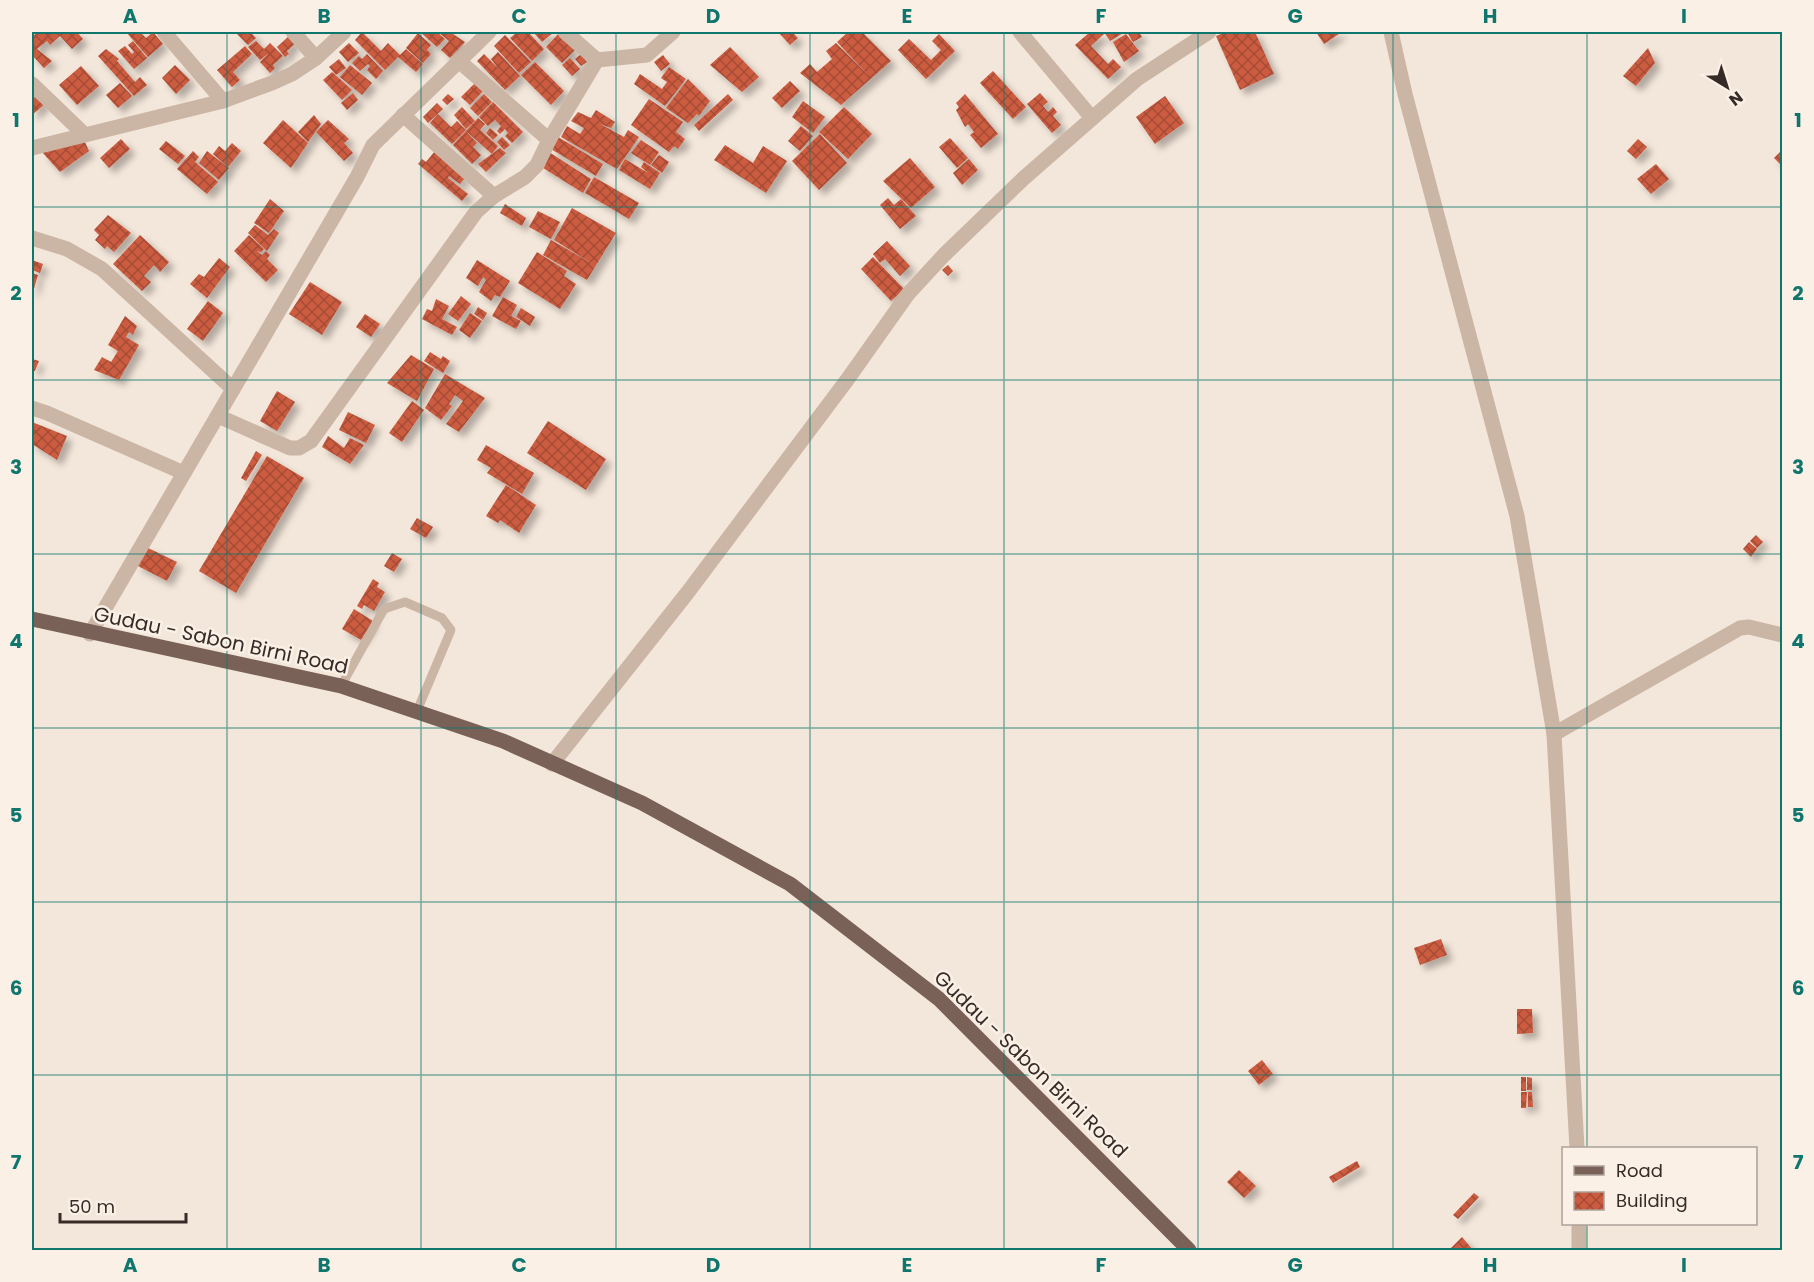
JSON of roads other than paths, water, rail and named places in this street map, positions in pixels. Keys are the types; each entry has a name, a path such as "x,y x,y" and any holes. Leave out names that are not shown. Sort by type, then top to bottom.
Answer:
{"main road":[{"name":"Gudau - Sabon Birni Road","path":"32,620 90,634 276,670 341,686 503,741 642,803 790,884 939,999 1189,1251"}],"street":[{"path":"164,32 223,100"},
{"path":"293,32 316,58"},
{"path":"32,148 223,100 292,74 316,58 344,32"},
{"path":"90,634 357,177 373,145 489,32"},
{"path":"566,32 597,60 647,55 673,32"},
{"path":"1020,32 1092,118"},
{"path":"552,764 688,592 909,294 976,224 1092,118 1137,79 1209,32"},
{"path":"1391,32 1405,94 1517,516 1554,734 1577,1147"},
{"path":"218,416 290,448 299,448 311,441 476,212 494,196 525,177 537,165 549,140 597,60"},
{"path":"459,62 549,140"},
{"path":"32,84 85,135"},
{"path":"403,115 494,196"},
{"path":"32,238 67,249 102,269 233,389"},
{"path":"32,408 47,412 184,473"},
{"path":"1554,734 1740,628 1749,627 1782,635"},
{"path":"1580,1225 1580,1251"}],"lane":[{"path":"341,686 384,609 405,603 442,618 452,630 417,711"}]}
